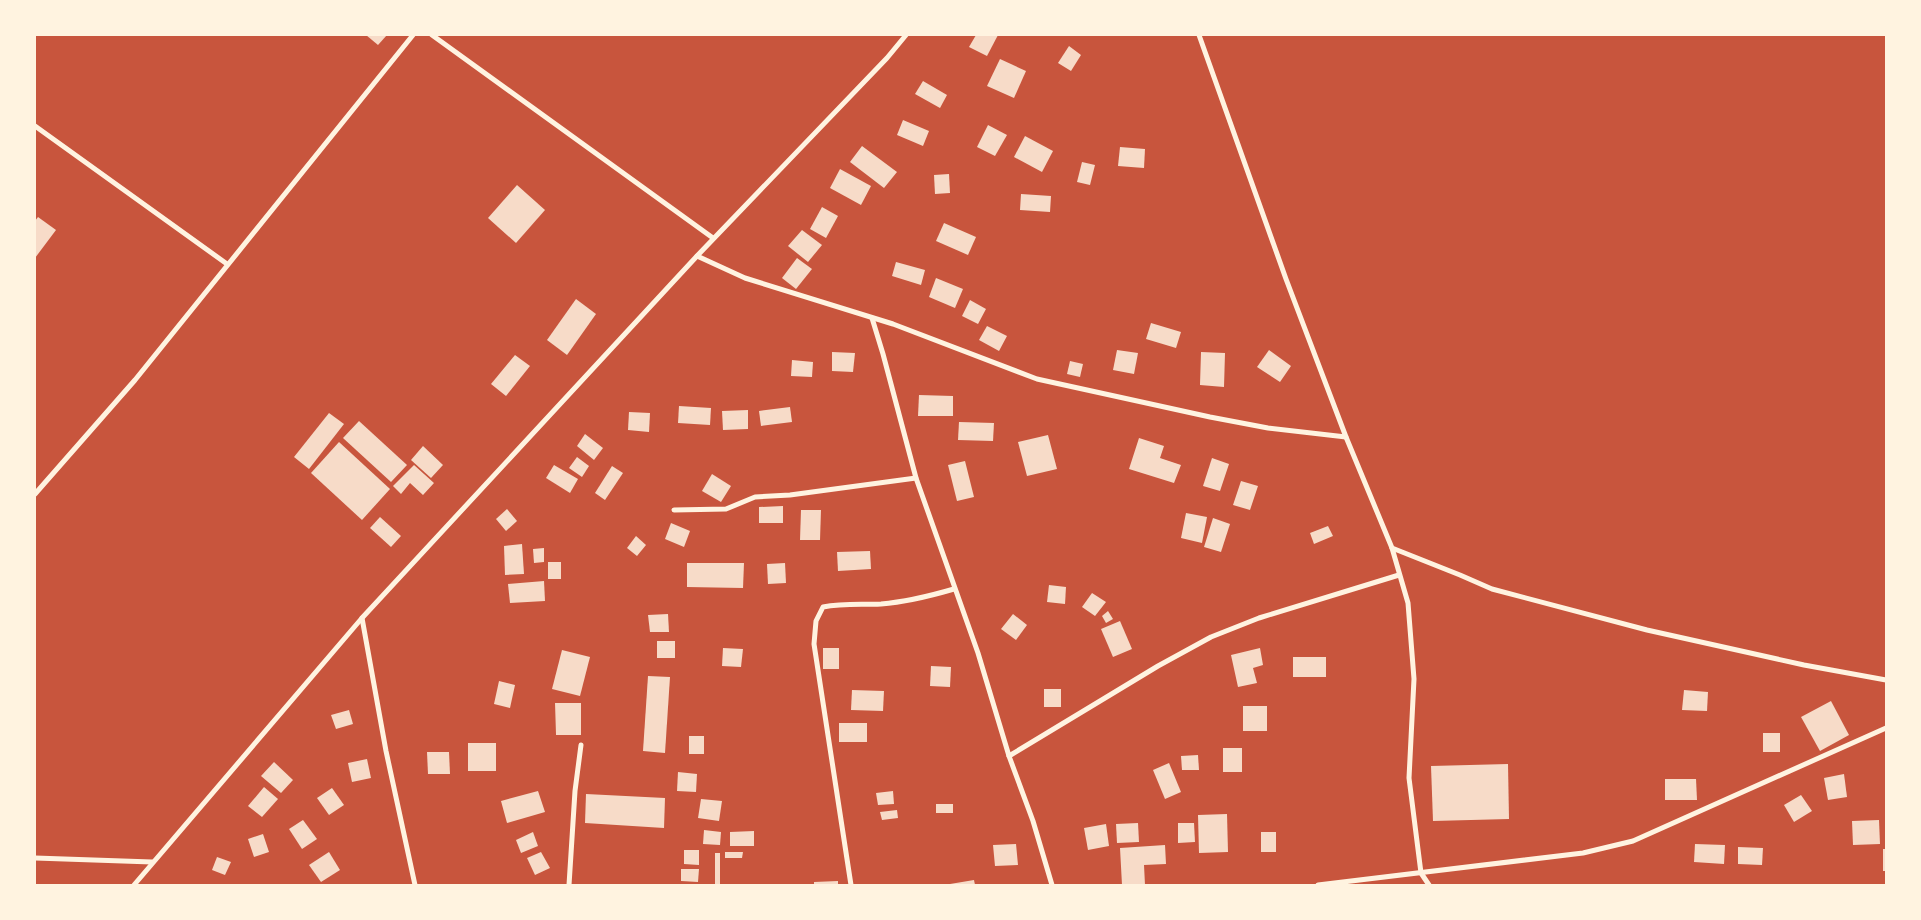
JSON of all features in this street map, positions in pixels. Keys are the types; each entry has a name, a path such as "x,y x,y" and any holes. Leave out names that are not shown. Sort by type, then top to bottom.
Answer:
{"street":[{"path":"35,494 135,380 413,35"},
{"path":"432,35 713,238"},
{"path":"134,885 362,618 713,238 906,35"},
{"path":"1199,35 1286,280 1346,437 1392,548 1408,602 1414,680 1409,778 1421,873 1429,885"},
{"path":"35,126 227,264"},
{"path":"697,256 745,278 872,318 1037,379 1220,419 1268,428 1346,437"},
{"path":"872,318 916,478 954,590 978,653 1009,756 1033,821 1052,885"},
{"path":"674,510 726,508 755,497 790,495 916,478"},
{"path":"1392,548 1492,590 1647,630 1804,665 1886,680"},
{"path":"1009,756 1158,666 1211,637 1259,618 1399,575"},
{"path":"851,885 814,644 816,621 823,606 881,604 954,590"},
{"path":"362,618 386,751 415,885"},
{"path":"1318,885 1583,853 1633,841 1886,728"},
{"path":"569,885 575,791 581,745"},
{"path":"35,858 152,862"}],"building":[{"path":"366,35 387,35 378,45"},
{"path":"976,35 998,35 987,56 969,47"},
{"path":"1069,46 1081,55 1071,71 1058,63"},
{"path":"1000,59 1026,71 1014,98 987,86"},
{"path":"923,81 947,95 940,108 915,94"},
{"path":"903,120 929,131 923,146 897,135"},
{"path":"988,125 1007,135 995,156 977,147"},
{"path":"1025,136 1053,151 1042,172 1014,157"},
{"path":"862,146 897,172 884,188 850,162"},
{"path":"1120,147 1145,149 1144,168 1118,166"},
{"path":"1082,162 1095,165 1090,185 1077,182"},
{"path":"840,169 871,186 861,205 830,188"},
{"path":"949,174 950,193 935,194 934,175"},
{"path":"517,185 545,210 516,243 488,218"},
{"path":"1021,194 1051,196 1050,212 1020,210"},
{"path":"822,207 838,216 826,238 810,229"},
{"path":"38,217 56,230 35,258 35,221"},
{"path":"944,223 976,237 968,255 936,241"},
{"path":"802,230 822,245 808,262 788,246"},
{"path":"797,258 812,269 796,289 782,278"},
{"path":"896,262 925,270 921,285 892,276"},
{"path":"936,278 963,289 955,308 929,297"},
{"path":"576,299 596,314 567,355 547,340"},
{"path":"970,300 986,309 978,324 962,316"},
{"path":"1151,323 1181,332 1176,348 1146,339"},
{"path":"987,326 1007,336 999,351 979,340"},
{"path":"1117,350 1138,353 1134,374 1113,370"},
{"path":"1269,350 1291,366 1280,382 1257,367"},
{"path":"832,352 855,353 853,372 832,371"},
{"path":"1201,352 1225,353 1224,387 1200,385"},
{"path":"515,355 530,366 506,396 491,384"},
{"path":"792,360 813,362 812,377 791,376"},
{"path":"1070,361 1083,364 1080,377 1067,374"},
{"path":"919,395 953,396 953,416 918,416"},
{"path":"679,406 711,408 710,425 678,423"},
{"path":"790,407 792,422 761,426 759,411"},
{"path":"748,410 748,429 723,430 722,411"},
{"path":"629,412 650,413 649,432 628,430"},
{"path":"329,413 344,424 309,469 294,457"},
{"path":"359,421 407,465 391,482 343,438"},
{"path":"959,422 994,423 993,441 958,440"},
{"path":"585,434 603,448 594,460 577,446"},
{"path":"1048,435 1057,469 1027,476 1018,442"},
{"path":"1139,438 1164,446 1160,458 1181,465 1174,483 1129,469"},
{"path":"339,442 390,489 362,520 311,473"},
{"path":"423,446 443,465 431,478 411,460"},
{"path":"577,457 589,466 582,477 569,468"},
{"path":"1212,458 1229,464 1220,491 1203,486"},
{"path":"965,461 974,497 957,501 948,465"},
{"path":"414,465 434,483 423,495 410,483 401,494 393,486"},
{"path":"554,465 578,479 570,493 546,478"},
{"path":"612,466 623,473 605,500 595,493"},
{"path":"712,474 731,486 721,502 702,491"},
{"path":"1241,481 1258,486 1250,510 1233,505"},
{"path":"783,506 783,523 759,523 759,507"},
{"path":"507,509 517,521 506,531 496,519"},
{"path":"801,510 821,510 820,540 800,540"},
{"path":"1186,513 1207,517 1202,543 1181,538"},
{"path":"380,517 401,536 391,547 370,528"},
{"path":"1213,518 1230,524 1221,552 1204,547"},
{"path":"671,523 690,531 684,547 665,539"},
{"path":"1328,526 1333,536 1314,544 1310,533"},
{"path":"636,536 646,545 637,556 627,548"},
{"path":"522,544 524,574 505,575 504,546"},
{"path":"544,548 544,562 534,563 533,549"},
{"path":"870,551 871,569 838,571 837,552"},
{"path":"548,562 561,562 561,579 548,579"},
{"path":"687,563 744,563 743,588 687,587"},
{"path":"785,563 786,583 768,584 767,564"},
{"path":"544,581 545,601 510,603 508,584"},
{"path":"1049,585 1066,587 1065,604 1047,602"},
{"path":"1092,593 1106,602 1095,616 1082,607"},
{"path":"1108,611 1113,619 1106,623 1102,616"},
{"path":"668,614 669,632 650,632 648,615"},
{"path":"1013,614 1027,625 1016,640 1001,629"},
{"path":"1120,621 1132,649 1113,657 1101,629"},
{"path":"657,641 675,641 675,658 657,658"},
{"path":"723,648 743,649 741,667 722,666"},
{"path":"823,648 839,648 839,669 823,669"},
{"path":"1260,648 1263,665 1253,668 1257,683 1238,687 1231,655"},
{"path":"562,650 590,657 580,696 552,689"},
{"path":"1293,657 1326,657 1326,677 1293,677"},
{"path":"931,666 951,667 950,687 930,686"},
{"path":"648,676 670,677 665,753 643,751"},
{"path":"499,681 515,685 510,708 494,704"},
{"path":"1044,689 1061,689 1061,707 1044,707"},
{"path":"852,690 884,691 883,711 851,710"},
{"path":"1684,690 1708,692 1707,711 1682,710"},
{"path":"1831,701 1849,735 1820,751 1801,717"},
{"path":"555,703 581,703 581,735 556,735"},
{"path":"1243,706 1267,706 1267,731 1243,731"},
{"path":"349,710 353,724 336,729 331,715"},
{"path":"839,723 867,723 867,742 839,742"},
{"path":"1763,733 1780,733 1780,752 1763,752"},
{"path":"689,736 704,736 704,754 689,754"},
{"path":"468,743 496,743 496,771 468,771"},
{"path":"1223,748 1242,748 1242,772 1223,772"},
{"path":"427,752 449,752 450,774 428,774"},
{"path":"1198,755 1199,770 1182,770 1181,756"},
{"path":"367,759 371,778 352,782 348,763"},
{"path":"274,762 293,780 281,793 261,776"},
{"path":"1169,763 1181,792 1165,799 1153,770"},
{"path":"1508,764 1509,819 1433,821 1431,766"},
{"path":"678,772 697,774 696,792 677,791"},
{"path":"1844,774 1847,797 1828,800 1824,778"},
{"path":"1665,779 1696,779 1697,800 1665,800"},
{"path":"264,787 278,799 262,817 248,806"},
{"path":"332,788 344,805 329,815 317,798"},
{"path":"538,791 545,812 507,823 501,801"},
{"path":"893,791 894,804 878,805 876,793"},
{"path":"586,794 665,798 664,828 585,823"},
{"path":"1801,795 1812,811 1794,822 1784,805"},
{"path":"701,799 722,801 719,821 698,818"},
{"path":"936,804 953,804 953,813 936,813"},
{"path":"897,810 898,818 882,820 880,812"},
{"path":"1227,814 1228,852 1199,853 1198,815"},
{"path":"303,820 317,839 302,849 289,829"},
{"path":"1879,820 1880,844 1853,845 1852,821"},
{"path":"1138,823 1139,842 1117,843 1116,824"},
{"path":"1178,823 1194,823 1195,842 1178,843"},
{"path":"1106,824 1109,846 1088,850 1084,828"},
{"path":"704,830 721,832 720,845 703,844"},
{"path":"754,831 754,846 730,846 730,832"},
{"path":"533,832 538,846 521,853 516,840"},
{"path":"1261,832 1276,832 1276,852 1261,852"},
{"path":"263,834 269,852 254,857 248,839"},
{"path":"1016,844 1018,865 995,866 993,845"},
{"path":"1695,844 1725,845 1724,864 1694,862"},
{"path":"1165,845 1166,864 1144,865 1145,885 1122,885 1120,848"},
{"path":"1738,847 1763,848 1762,865 1738,864"},
{"path":"1883,849 1886,849 1886,871 1883,871"},
{"path":"684,850 699,850 699,865 684,864"},
{"path":"329,852 340,870 321,882 309,865"},
{"path":"541,852 550,868 535,875 527,858"},
{"path":"725,852 743,852 742,858 725,858"},
{"path":"715,853 720,853 720,885 715,885"},
{"path":"217,857 231,862 225,875 212,870"},
{"path":"681,869 699,869 698,882 681,881"},
{"path":"974,880 975,885 950,885 950,884"},
{"path":"838,881 838,885 814,885 814,882"}]}
